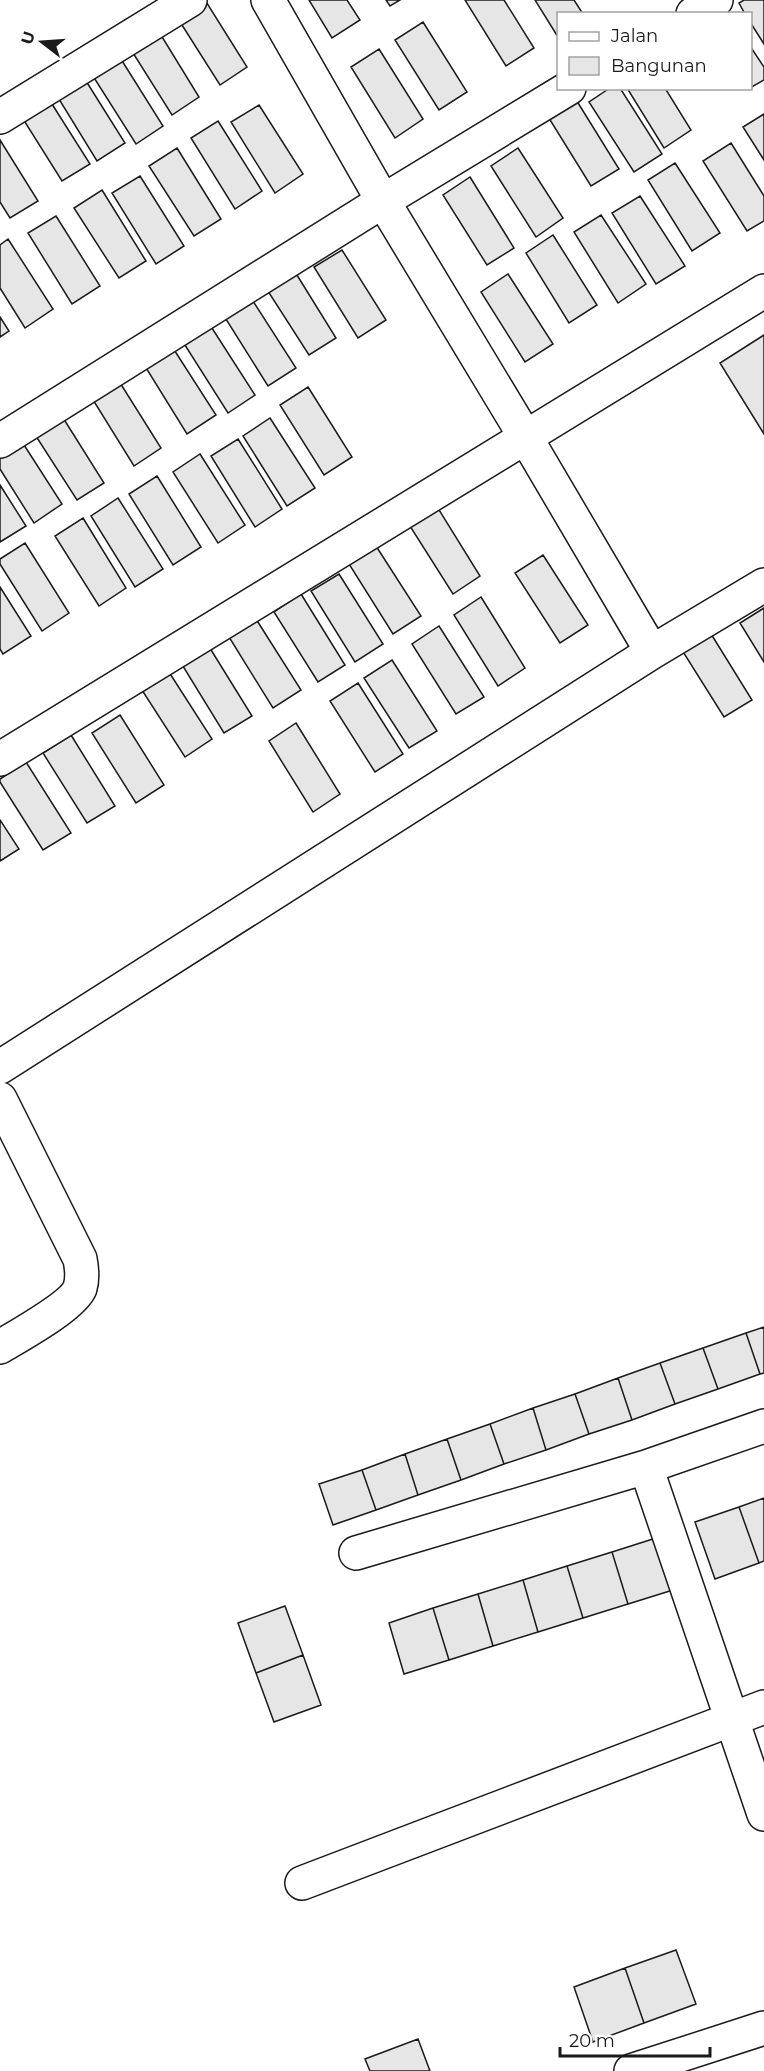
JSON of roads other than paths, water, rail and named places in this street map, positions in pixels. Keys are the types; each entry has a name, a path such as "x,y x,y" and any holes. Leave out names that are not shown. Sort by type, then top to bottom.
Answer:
{"street":[{"path":"0,117 190,0"},
{"path":"268,0 383,201 652,652"},
{"path":"696,12 716,0"},
{"path":"0,441 383,201 566,90"},
{"path":"0,759 764,291"},
{"path":"0,1067 652,652 764,585"},
{"path":"0,1099 80,1260 82,1273 80,1289 74,1298 0,1347"},
{"path":"356,1553 646,1467 764,1426"},
{"path":"646,1467 764,1814"},
{"path":"302,1883 764,1707"},
{"path":"632,2071 764,2028"}]}
